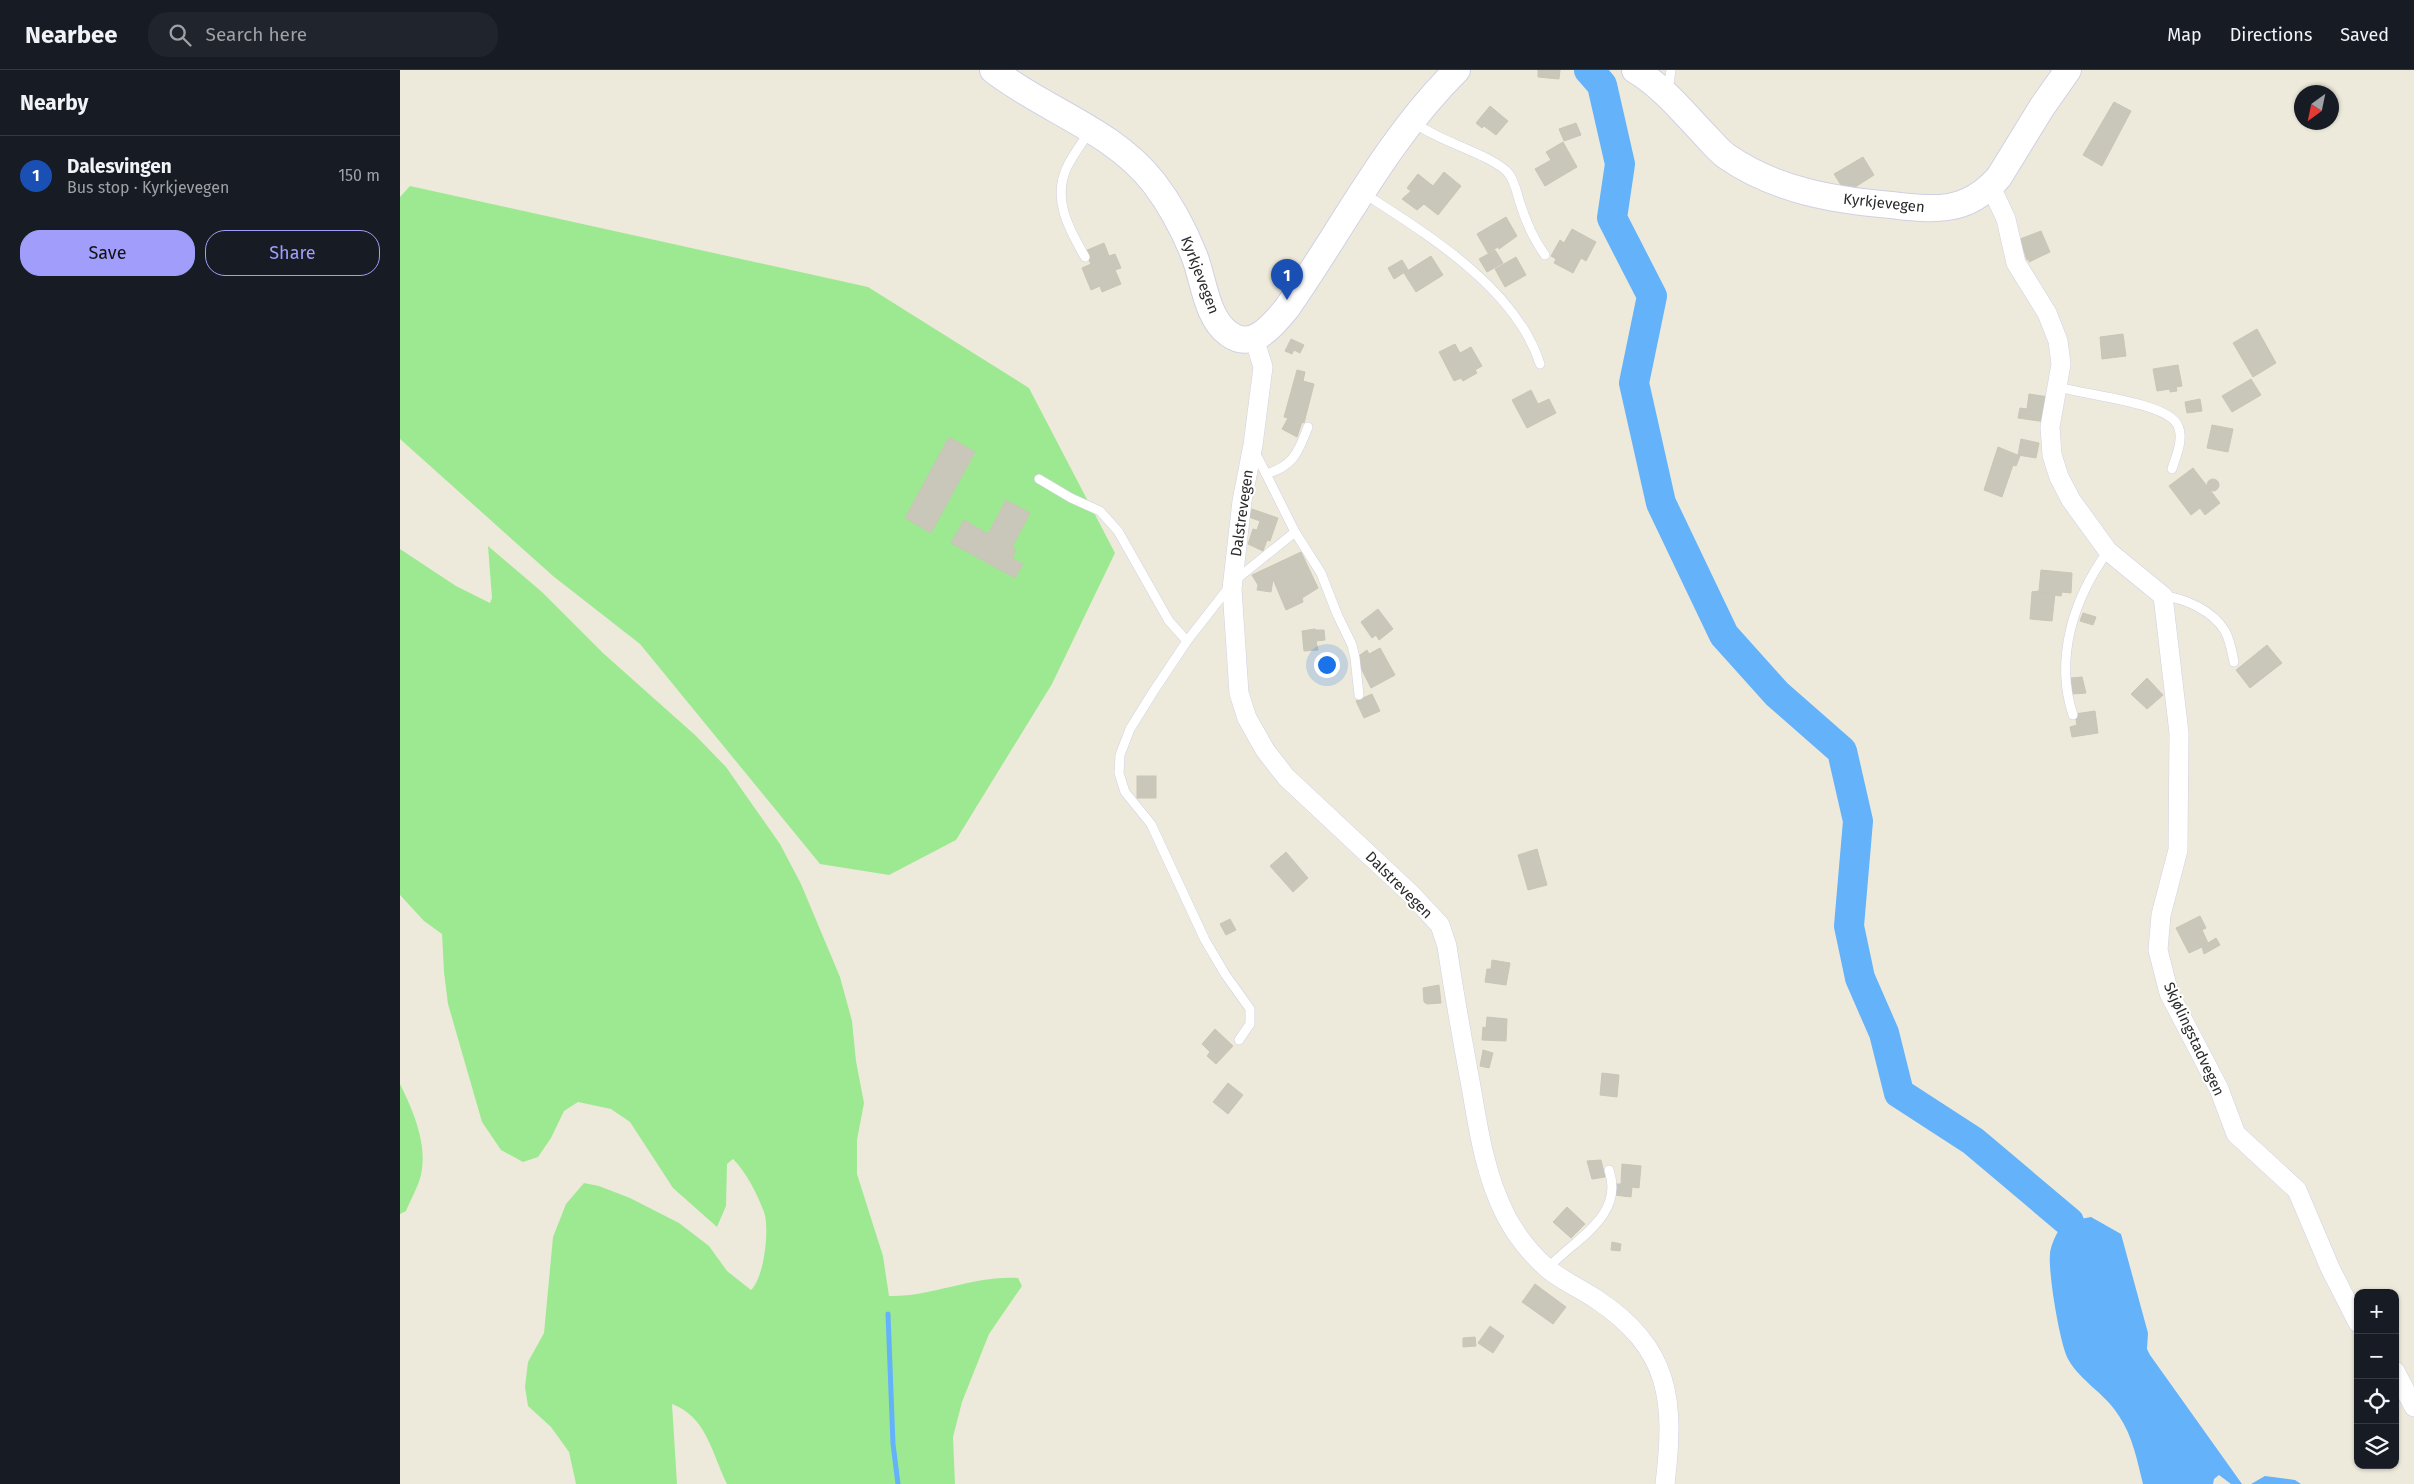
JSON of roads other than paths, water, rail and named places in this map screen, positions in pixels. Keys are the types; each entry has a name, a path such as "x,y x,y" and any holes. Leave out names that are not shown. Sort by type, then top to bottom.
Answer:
{"main road":[{"name":"Kyrkjevegen","path":"993,70 1033,98 1091,130 1131,158 1154,182 1174,213 1194,255 1212,309 1220,326 1230,335 1245,340 1254,338"},
{"path":"1254,338 1267,332 1287,308 1412,120 1437,90 1458,70"},
{"name":"Kyrkjevegen","path":"1635,70 1647,77 1669,83 1724,155 1760,177 1794,190 1836,198 1919,208 1948,208 1966,202 1991,187 2068,70"}],"street":[{"path":"1991,187 2006,219 2016,263 2047,312 2058,341 2061,364 2059,387 2056,391 2050,427 2052,455 2059,477 2071,500 2108,551 2163,596"},
{"name":"Dalstrevegen","path":"1254,338 1263,367 1253,445 1242,501 1233,582 1233,627 1239,693 1247,718 1265,750 1286,778 1412,895 1440,926 1447,946 1482,1146 1490,1175 1506,1215 1520,1238 1548,1268 1623,1319 1643,1340 1658,1362 1666,1391 1668,1420 1666,1484"},
{"name":"Skjølingstadvegen","path":"2163,596 2179,733 2178,850 2161,915 2158,950 2169,993 2219,1089 2236,1134 2297,1190 2334,1275 2354,1315"},
{"path":"2399,1379 2414,1407"}],"lane":[{"path":"1412,120 1418,126 1484,157 1508,172 1525,219 1536,242 1545,255"},
{"path":"1085,257 1069,229 1062,211 1061,189 1067,166 1091,130"},
{"path":"1362,193 1439,242 1471,268 1500,298 1522,327 1540,364"},
{"path":"2059,387 2141,404 2164,412 2177,424 2180,435 2172,469"},
{"path":"1266,474 1282,470 1290,463 1299,450 1308,427"},
{"name":"Dalstrevegen","path":"1253,445 1295,532 1321,573 1337,614 1352,645 1358,695"},
{"path":"1038,479 1070,498 1100,511 1118,531 1170,621 1188,641"},
{"name":"Dalstrevegen","path":"1239,1040 1250,1024 1250,1009 1225,974 1205,940 1151,824 1125,792 1119,773 1120,755 1130,729 1188,641 1233,582 1295,532"},
{"path":"2073,715 2067,696 2066,653 2070,630 2084,589 2108,551"},
{"path":"2163,596 2192,604 2211,616 2224,630 2234,662"},
{"path":"1548,1268 1600,1220 1610,1197 1609,1170"}],"water":[{"path":"2091,1217 2121,1234 2148,1333 2147,1349 2242,1484 2231,1484 2219,1475 2214,1479 2213,1484 2143,1484 2134,1449 2124,1424 2114,1408 2080,1375 2068,1359 2055,1308 2050,1251 2052,1243 2062,1226 2072,1221"},
{"path":"2265,1476 2295,1480 2301,1484 2251,1484"}],"waterway":[{"path":"1589,70 1602,85 1620,164 1612,218 1652,296 1634,383 1661,503 1724,635 1777,694 1842,751 1858,821 1849,926 1860,978 1884,1033 1899,1093 1973,1141 2069,1222"},
{"path":"888,1314 893,1444 898,1484"}],"place":[{"name":"Dalesvingen","path":"1287,300"}]}
